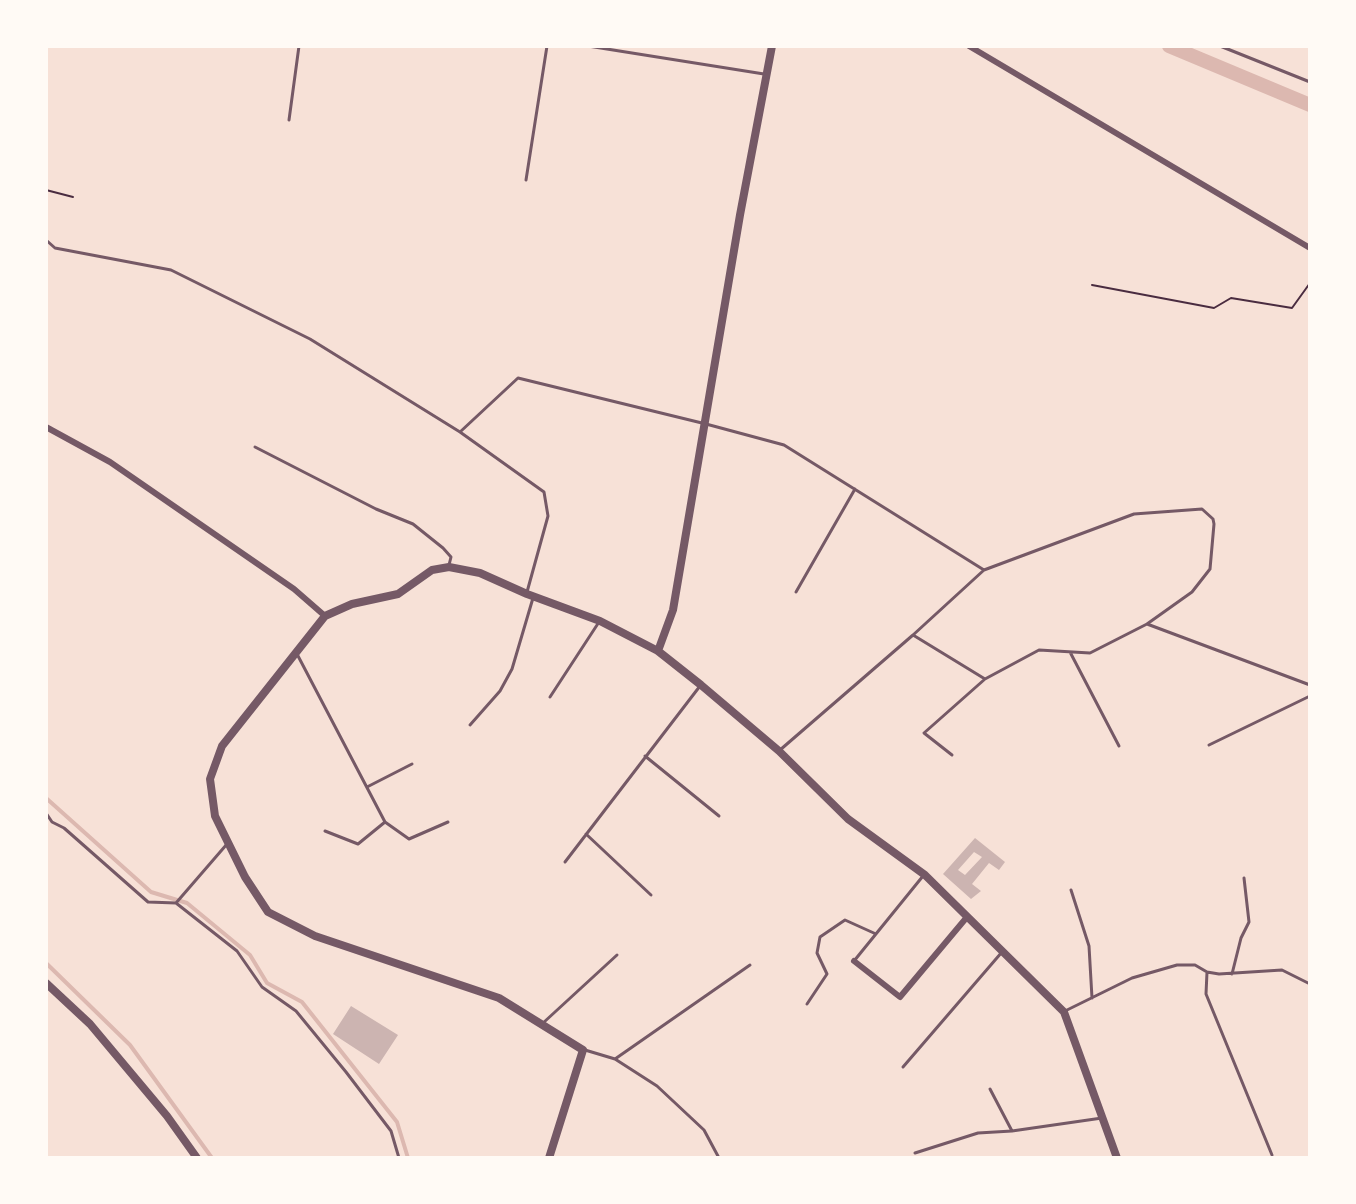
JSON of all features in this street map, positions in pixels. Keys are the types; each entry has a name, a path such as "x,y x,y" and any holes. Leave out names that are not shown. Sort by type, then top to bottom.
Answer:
{"street":[{"path":"658,651 673,610 740,215 772,46"},
{"path":"969,46 1310,248"},
{"path":"46,427 110,462 294,588 325,616"},
{"path":"549,1158 583,1050 499,998 315,936 268,912 244,877 215,816 210,779 222,746 325,616 352,604 398,594 432,570 449,567 480,573 530,595 600,621 658,651 779,751 848,819 924,875 1064,1012 1117,1158"},
{"path":"854,961 900,997 967,917"},
{"path":"46,983 90,1024 167,1116 197,1158"}],"lane":[{"path":"289,120 299,46"},
{"path":"526,180 547,46"},
{"path":"588,46 766,75"},
{"path":"1220,46 1310,82"},
{"path":"46,240 55,248 171,270 310,339 460,432 544,492 548,516 512,669 500,691 470,725"},
{"path":"460,432 518,378 706,424 784,445 984,570"},
{"path":"255,447 376,508 413,524 444,548 451,557 449,567"},
{"path":"796,592 855,489"},
{"path":"779,751 984,570 1134,514 1202,509 1213,519 1210,569 1192,592 1147,624 1090,652 1039,650 985,679 924,733 952,755"},
{"path":"550,697 600,621"},
{"path":"1147,624 1310,685"},
{"path":"913,635 985,679"},
{"path":"1069,651 1119,746"},
{"path":"297,654 385,822 409,839 448,822"},
{"path":"565,862 701,685"},
{"path":"1209,745 1310,696"},
{"path":"645,756 719,816"},
{"path":"367,788 412,764"},
{"path":"46,813 52,822 64,828 148,902 176,903 237,951 262,987 296,1011 346,1072 391,1131 399,1158"},
{"path":"325,831 358,844 385,822"},
{"path":"586,834 651,895"},
{"path":"176,903 227,844"},
{"path":"854,961 924,875"},
{"path":"1232,974 1241,938 1249,921 1244,878"},
{"path":"1071,890 1089,946 1092,998"},
{"path":"807,1004 827,974 817,953 819,937 845,920 876,934"},
{"path":"903,1067 1002,952"},
{"path":"542,1024 617,955"},
{"path":"615,1059 750,965"},
{"path":"1064,1012 1132,978 1177,965 1195,965 1207,972 1232,974 1282,970 1310,984"},
{"path":"1207,972 1206,994 1272,1155"},
{"path":"583,1050 615,1059 657,1086 704,1130 719,1158"},
{"path":"990,1089 1012,1131"},
{"path":"915,1154 978,1133 1012,1131 1103,1117"}],"path":[{"path":"46,190 73,197"},
{"path":"1092,285 1214,308 1231,298 1292,308 1310,283"}],"building":[{"path":"975,838 1005,862 999,870 989,863 972,884 981,891 971,899 943,874","holes":["974,852 982,857 965,875 958,870"]},
{"path":"351,1006 398,1035 379,1064 333,1034"}],"waterway":[{"path":"1169,46 1310,105"},
{"path":"46,798 151,892 187,903 250,955 267,983 302,1002 397,1122 408,1158"},
{"path":"46,963 130,1045 212,1158"}]}
